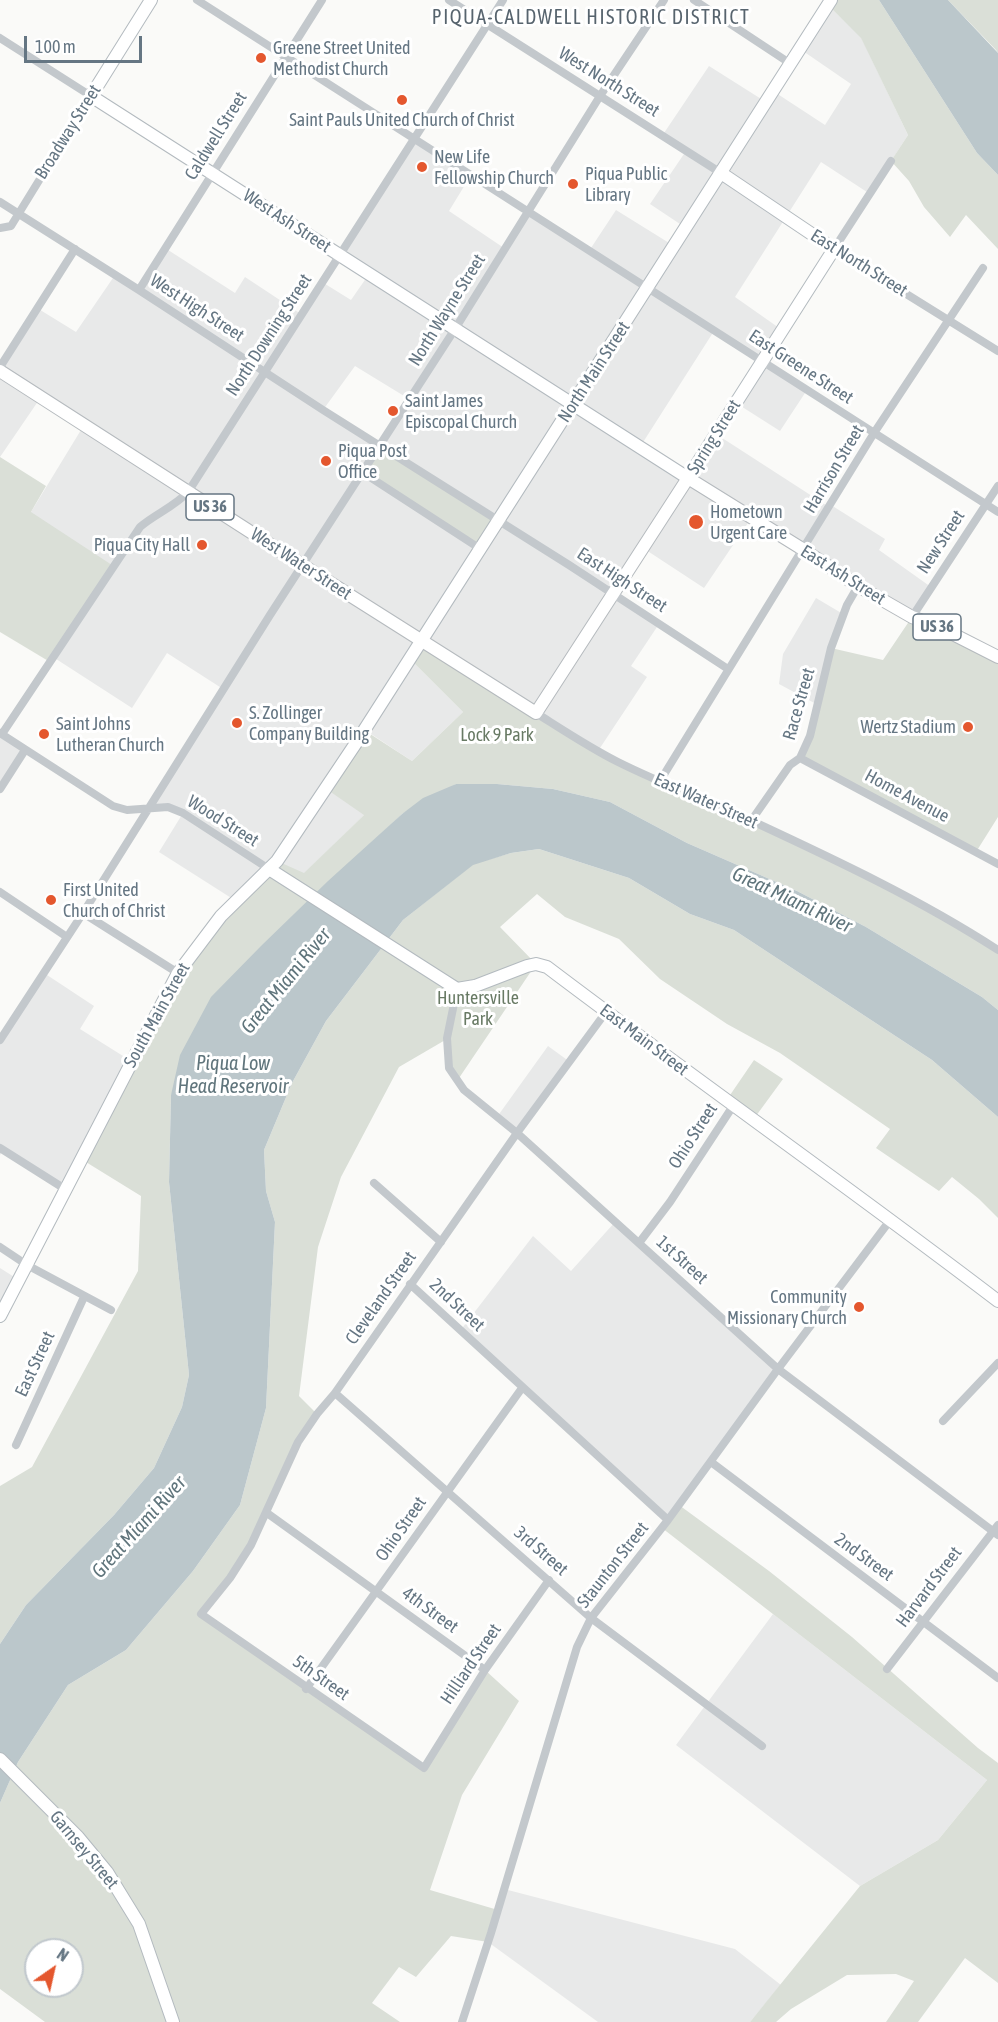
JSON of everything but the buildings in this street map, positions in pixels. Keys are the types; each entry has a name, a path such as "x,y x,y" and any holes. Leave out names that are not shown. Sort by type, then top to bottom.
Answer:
{"main road":[{"name":"Broadway Street","path":"91,96 151,0"},
{"name":"North Main Street","path":"356,743 791,64 828,2"},
{"name":"West Ash Street","path":"91,96 573,404"},
{"name":"East North Street","path":"721,173 834,249"},
{"name":"Spring Street","path":"536,713 834,249"},
{"name":"West Water Street","path":"0,369 421,641"},
{"name":"East Ash Street","path":"573,404 858,586 912,617 939,627 998,657"},
{"name":"East Water Street","path":"421,641 536,713"},
{"name":"South Main Street","path":"0,1316 178,973 221,916 277,861 356,743"},
{"path":"269,869 457,989"},
{"name":"East Main Street","path":"457,989 476,986 536,964 547,967 733,1106 891,1219 998,1301"},
{"name":"Garnsey Street","path":"0,1759 78,1838 118,1888 139,1924 173,2022"}],"street":[{"name":"East Greene Street","path":"197,0 998,512"},
{"name":"Caldwell Street","path":"139,290 322,0"},
{"name":"West North Street","path":"449,0 721,173"},
{"name":"North Downing Street","path":"1,734 140,527 178,502 188,492 503,0"},
{"name":"North Wayne Street","path":"0,1040 83,914 237,666 455,329 600,96 664,0"},
{"path":"694,0 791,64"},
{"name":"West Ash Street","path":"0,38 91,96"},
{"name":"Broadway Street","path":"0,228 11,226 91,96"},
{"name":"Spring Street","path":"834,249 891,161"},
{"name":"West High Street","path":"0,202 498,519"},
{"path":"0,369 75,249"},
{"name":"East North Street","path":"834,249 998,351"},
{"name":"Harrison Street","path":"660,781 874,434 983,268"},
{"path":"362,472 479,548"},
{"name":"New Street","path":"912,617 998,486"},
{"name":"East High Street","path":"498,519 728,669"},
{"name":"Race Street","path":"751,820 790,765 800,758 810,736 831,648 847,605 858,586"},
{"name":"East Water Street","path":"536,713 581,742 618,762 751,820 900,894 995,949"},
{"name":"Wood Street","path":"1,734 113,806 127,810 168,807 183,813 269,869"},
{"path":"0,789 25,750"},
{"name":"Home Avenue","path":"800,758 998,864"},
{"path":"0,892 68,937"},
{"path":"83,914 178,973"},
{"path":"995,949 998,938"},
{"name":"1st Street","path":"457,989 447,1038 449,1068 464,1090 517,1133 778,1369 996,1530"},
{"name":"Cleveland Street","path":"201,1614 230,1578 250,1545 267,1513 298,1442 335,1393 517,1133 606,1012"},
{"name":"Ohio Street","path":"639,1243 670,1202 733,1106"},
{"path":"0,1148 65,1188"},
{"path":"374,1183 441,1242"},
{"name":"Staunton Street","path":"462,2022 577,1647 591,1618 668,1520 891,1219"},
{"path":"0,1247 27,1265 111,1310"},
{"name":"2nd Street","path":"410,1284 668,1520"},
{"name":"East Street","path":"16,1445 84,1297"},
{"path":"943,1421 998,1363"},
{"name":"Ohio Street","path":"306,1689 522,1388"},
{"name":"3rd Street","path":"335,1393 591,1618 762,1746"},
{"name":"2nd Street","path":"711,1462 998,1678"},
{"name":"4th Street","path":"267,1513 485,1670"},
{"name":"Harvard Street","path":"887,1669 996,1530"},
{"name":"Hilliard Street","path":"424,1768 485,1670 549,1580"},
{"name":"5th Street","path":"201,1614 306,1689 424,1768"}],"shaded area":[{"path":"828,5 861,37 908,135 870,194 821,162 735,297 782,330 763,361 807,390 780,431 736,403 762,362 714,331 640,447 688,478 716,434 829,507 831,505 885,539 879,550 931,587 912,617 752,517 704,588 643,548 613,594 659,624 631,666 647,677 598,751 410,659 463,712 412,761 365,730 364,815 304,874 236,901 159,852 183,813 149,807 223,689 167,653 132,708 53,657 31,512 84,425 41,397 0,457 0,367 37,308 76,332 115,275 139,290 165,248 235,293 245,277 301,314 322,282 351,300 369,274 339,255 414,139 471,175 449,211 504,248 528,212 589,251 616,210 674,246 686,228 650,204 686,151 662,136 709,66 766,102 773,91 825,125 851,84 800,49","holes":["355,366 409,399 380,445 323,410"]},
{"path":"816,598 843,614 818,705 779,684 783,654"},
{"path":"0,733 25,750 0,789"},
{"path":"44,973 94,1006 80,1029 131,1061 65,1189 3,1151 0,1155 0,1040"},
{"path":"548,1046 570,1062 517,1133 497,1117"},
{"path":"615,1222 778,1369 668,1520 460,1331 533,1236 571,1271"},
{"path":"0,1268 19,1280 0,1316"},
{"path":"773,1614 987,1780 938,1840 860,1886 676,1745"},
{"path":"504,1889 735,1949 781,1985 750,2022 598,2022 488,1942"}],"green space":[{"path":"826,0 879,0 977,153 998,175 998,249 966,215 950,237 924,207 909,181 891,161 908,135 861,38 828,5"},
{"path":"948,0 998,0 998,53 996,50"},
{"path":"380,445 498,519 479,548 362,472"},
{"path":"0,457 46,486 31,512 115,567 50,662 0,632"},
{"path":"912,617 998,657 998,817 976,852 800,758 831,648 883,660"},
{"name":"Lock 9 Park","path":"421,641 581,742 819,853 998,950 998,1010 982,997 866,927 797,891 687,843 610,802 553,789 497,784 456,784 402,814 356,858 171,1095 169,1182 189,1375 182,1407 154,1468 114,1515 26,1605 0,1644 0,1486 32,1467 138,1271 141,1196 81,1159 178,973 277,861 304,873 364,815 325,788 364,730 412,761 463,712 410,659"},
{"name":"Huntersville Park","path":"539,849 629,878 690,914 734,930 932,1060 998,1117 998,1218 952,1177 939,1191 876,1148 890,1129 780,1053 727,1024 660,979 619,939 565,917 537,894 500,927 536,964 457,1081 449,1068 447,1039 399,1067 341,1177 318,1247 299,1396 317,1414 298,1442 251,1545 201,1614 424,1768 485,1670 519,1701 462,1795 430,1890 498,1910 488,1942 451,1936 416,1977 399,1967 372,2003 400,2022 45,2022 0,1989 0,1803 18,1762 68,1685 126,1650 193,1571 240,1505 266,1408 275,1222 266,1191 264,1150 292,1083 326,1021 403,920 473,864 511,853"},
{"path":"754,1060 783,1079 753,1120 726,1101"},
{"path":"679,1505 769,1571 852,1637 998,1763 998,1983 965,1958 918,2022 886,2022 914,1981 896,1974 847,1975 791,2009 776,2022 750,2022 860,1886 938,1840 987,1780 662,1528"}],"water":[{"path":"879,0 948,0 998,53 998,175 977,153"},
{"name":"Piqua Low Head Reservoir","path":"456,784 497,784 553,789 610,802 687,843 797,891 866,927 982,997 998,1010 998,1117 932,1060 734,930 690,914 629,878 539,849 511,853 473,865 403,920 326,1021 292,1083 264,1150 266,1191 275,1222 266,1408 240,1505 193,1571 126,1650 68,1685 18,1762 0,1803 0,1644 26,1605 114,1515 154,1468 182,1407 189,1375 169,1182 171,1095 180,1055 211,997 261,946 402,814 423,798"}],"place":[{"name":"Greene Street United Methodist Church","path":"261,58"},
{"name":"Saint Pauls United Church of Christ","path":"402,100"},
{"name":"New Life Fellowship Church","path":"422,167"},
{"name":"Piqua Public Library","path":"573,184"},
{"name":"Saint James Episcopal Church","path":"393,411"},
{"name":"Piqua Post Office","path":"326,461"},
{"name":"Hometown Urgent Care","path":"696,522"},
{"name":"Piqua City Hall","path":"202,545"},
{"name":"S. Zollinger Company Building","path":"237,723"},
{"name":"Wertz Stadium","path":"968,727"},
{"name":"Saint Johns Lutheran Church","path":"44,734"},
{"name":"First United Church of Christ","path":"51,900"},
{"name":"Community Missionary Church","path":"859,1307"}],"district":[{"name":"PIQUA-CALDWELL HISTORIC DISTRICT","path":"591,18"}],"water label":[{"name":"Great Miami River","path":"792,900"},
{"name":"Great Miami River","path":"286,981"},
{"name":"Great Miami River","path":"139,1527"}]}
